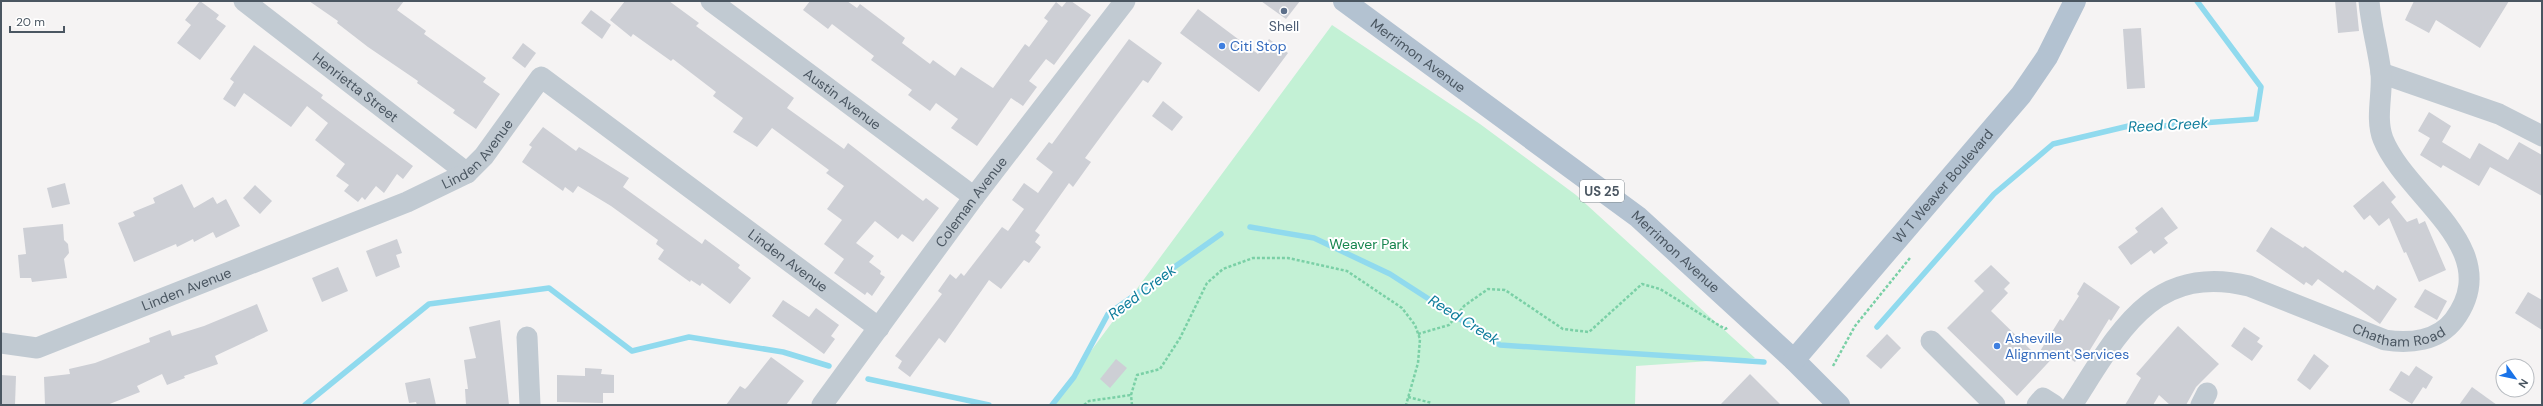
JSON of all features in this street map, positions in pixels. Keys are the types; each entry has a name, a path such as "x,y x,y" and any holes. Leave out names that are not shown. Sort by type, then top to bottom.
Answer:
{"main road":[{"name":"W T Weaver Boulevard","path":"1794,360 2021,95 2047,57 2075,1"},
{"name":"Merrimon Avenue","path":"1352,3 1638,217 1794,360 1840,405"}],"street":[{"name":"Henrietta Street","path":"244,1 467,173"},
{"name":"Austin Avenue","path":"712,1 974,197"},
{"name":"Coleman Avenue","path":"822,405 974,197 1125,1"},
{"name":"Chatham Road","path":"2072,405 2120,330 2132,317 2169,292 2194,283 2218,280 2249,286 2385,340 2404,343 2419,342 2451,324 2463,307 2468,293 2470,279 2468,263 2450,229 2395,162 2383,138 2379,112 2381,73 2371,27 2370,1"},
{"path":"2381,73 2499,114 2542,136"},
{"name":"Linden Avenue","path":"1,343 37,348 407,202 467,173 484,156 541,77 879,328"},
{"path":"528,337 530,405"},
{"path":"1931,341 1995,405"},
{"path":"2037,405 2043,398 2054,405"}],"path":[{"path":"1132,405 1131,395 1137,375 1160,369 1180,338 1207,283 1223,269 1253,258 1288,258 1347,271 1402,308 1415,325 1420,339 1418,363 1406,405"},
{"path":"1418,334 1450,325 1464,306 1488,289 1505,290 1563,329 1589,332 1642,284 1660,289 1725,329 1735,325"},
{"path":"1084,405 1089,401 1131,395"},
{"path":"1408,397 1432,403"}],"green space":[{"name":"Weaver Park","path":"1332,25 1480,124 1576,195 1755,358 1636,366 1635,405 1051,405"}],"building":[{"path":"200,1 219,15 216,19 226,26 200,60 177,43 191,25 185,20"},
{"path":"309,1 404,1 397,10 426,31 424,34 486,78 483,82 500,94 476,129 453,113 455,110 417,83 418,81 368,47 337,23 338,21"},
{"path":"625,1 669,1 699,23 696,26 794,98 787,108 844,149 848,143 923,201 926,198 939,208 913,242 902,234 898,239 875,221 856,243 874,256 869,262 881,271 880,274 885,277 872,296 867,292 865,295 834,273 844,259 824,244 842,220 827,209 844,186 826,173 829,170 772,128 757,147 733,132 743,118 713,96 716,92 673,59 671,61 633,34 631,37 610,20"},
{"path":"810,1 847,1 857,8 860,4 905,38 902,43 930,64 933,60 955,76 961,67 993,88 1025,44 1029,47 1048,21 1044,18 1056,2 1062,7 1067,1 1071,1 1091,15 1054,65 1046,59 1029,81 1037,87 1023,106 1011,98 977,146 951,128 958,119 936,103 930,111 908,95 912,90 871,60 874,56 832,24 828,29 803,10"},
{"name":"Shell","path":"1261,1 1300,1 1286,19"},
{"path":"2335,1 2356,1 2359,31 2338,33"},
{"path":"2414,1 2509,1 2480,48 2436,20 2429,33 2405,20"},
{"name":"Citi Stop","path":"1198,9 1258,54 1269,39 1288,53 1259,92 1180,33"},
{"path":"591,10 611,25 602,39 581,23"},
{"path":"2141,28 2145,88 2127,89 2123,29"},
{"path":"1129,39 1162,63 1148,83 1143,80 1085,158 1091,162 1073,187 1069,183 1035,231 1040,235 1035,242 1041,247 1029,263 1024,260 1001,289 989,280 945,343 939,338 910,377 898,368 902,361 895,356 942,294 938,291 950,274 956,279 961,273 964,276 1002,227 1008,231 1024,209 1012,200 1024,183 1038,193 1053,172 1036,159 1049,142 1052,144"},
{"path":"523,43 536,53 525,68 512,58"},
{"path":"254,45 323,95 321,98 413,166 403,179 397,174 384,193 376,186 365,200 362,197 358,202 344,191 349,185 336,176 345,164 315,140 328,123 307,106 291,127 244,93 235,107 223,99 234,82 230,79"},
{"path":"1163,101 1183,117 1172,131 1152,116"},
{"path":"2429,112 2451,126 2442,142 2470,159 2479,143 2508,160 2519,142 2542,155 2542,196 2490,167 2479,186 2443,165 2441,168 2420,155 2430,138 2418,131"},
{"path":"543,127 576,151 579,147 629,178 623,187 702,244 705,239 740,265 738,268 751,278 730,304 702,283 700,286 691,280 690,282 658,259 664,250 656,244 658,240 611,206 578,186 573,193 565,187 563,191 522,162 532,147 529,145"},
{"path":"2383,181 2396,197 2391,202 2407,222 2417,218 2419,224 2425,221 2446,270 2419,282 2406,252 2404,253 2389,218 2379,226 2370,215 2364,220 2353,206"},
{"path":"65,183 70,204 52,208 47,188"},
{"path":"182,184 194,208 213,197 217,204 226,199 240,226 216,238 213,232 194,242 193,239 177,247 176,244 134,262 118,223 135,216 133,212 155,203 153,198"},
{"path":"255,185 272,201 260,214 243,198"},
{"path":"2162,207 2178,228 2164,238 2168,243 2154,254 2151,250 2131,265 2118,247 2138,232 2135,228"},
{"path":"63,224 64,240 68,244 69,253 64,259 67,278 32,282 31,278 20,278 18,255 26,254 23,228"},
{"path":"2271,227 2303,248 2305,246 2343,273 2345,270 2374,290 2377,285 2397,299 2380,324 2318,279 2312,286 2306,282 2304,285 2256,251"},
{"path":"397,239 402,253 396,255 400,267 376,277 366,251"},
{"path":"1991,265 2010,283 2004,289 2008,293 1991,311 2037,356 2060,319 2063,321 2079,296 2077,294 2084,282 2120,307 2111,321 2109,319 2085,358 2080,355 2075,362 2059,351 2017,396 1947,328 1984,291 1974,281"},
{"path":"338,267 348,291 322,302 312,278"},
{"path":"2425,289 2447,301 2437,320 2414,307"},
{"path":"2528,292 2542,300 2542,330 2515,313"},
{"path":"783,300 809,317 816,308 839,325 831,336 835,339 824,354 772,316"},
{"path":"257,304 268,331 215,356 218,364 184,376 185,378 167,385 162,374 137,386 140,392 107,405 45,405 44,377 70,374 69,369 95,363 150,342 149,338 170,330 172,336 204,326"},
{"path":"500,320 509,405 466,405 465,389 468,389 464,360 476,358 469,327"},
{"path":"2178,326 2219,364 2196,387 2186,405 2170,405 2159,395 2153,405 2125,405 2141,378 2136,374"},
{"path":"2244,327 2260,338 2257,342 2263,346 2252,361 2231,346"},
{"path":"1887,334 1901,348 1881,369 1866,356"},
{"path":"2314,354 2329,366 2310,390 2297,380"},
{"path":"771,357 804,381 786,405 726,405 740,386 745,389 748,386"},
{"path":"1116,359 1127,368 1110,388 1100,379"},
{"path":"2416,366 2433,377 2426,389 2423,387 2412,404 2389,390 2401,371 2409,376"},
{"path":"585,368 602,369 601,374 614,375 614,393 603,393 603,403 557,402 557,375 585,376"},
{"path":"1750,374 1781,405 1720,405"},
{"path":"1,375 16,376 15,405 1,405"},
{"path":"430,378 436,405 417,405 416,402 409,403 405,383"},
{"path":"2472,387 2497,405 2459,405"}],"waterway":[{"name":"Reed Creek","path":"1877,327 1994,194 2053,144 2137,124 2148,127 2256,119 2261,87 2197,1"},
{"name":"Reed Creek","path":"1250,227 1314,238 1390,274 1500,345 1764,362"},
{"name":"Reed Creek","path":"1052,405 1074,377 1108,314 1221,234"},
{"path":"305,405 429,304 549,288 632,351 689,337 783,352 829,366"},
{"path":"868,379 989,405"}],"place":[{"name":"Shell","path":"1284,11"},
{"name":"Citi Stop","path":"1222,46"},
{"name":"Asheville Alignment Services","path":"1997,346"}]}
